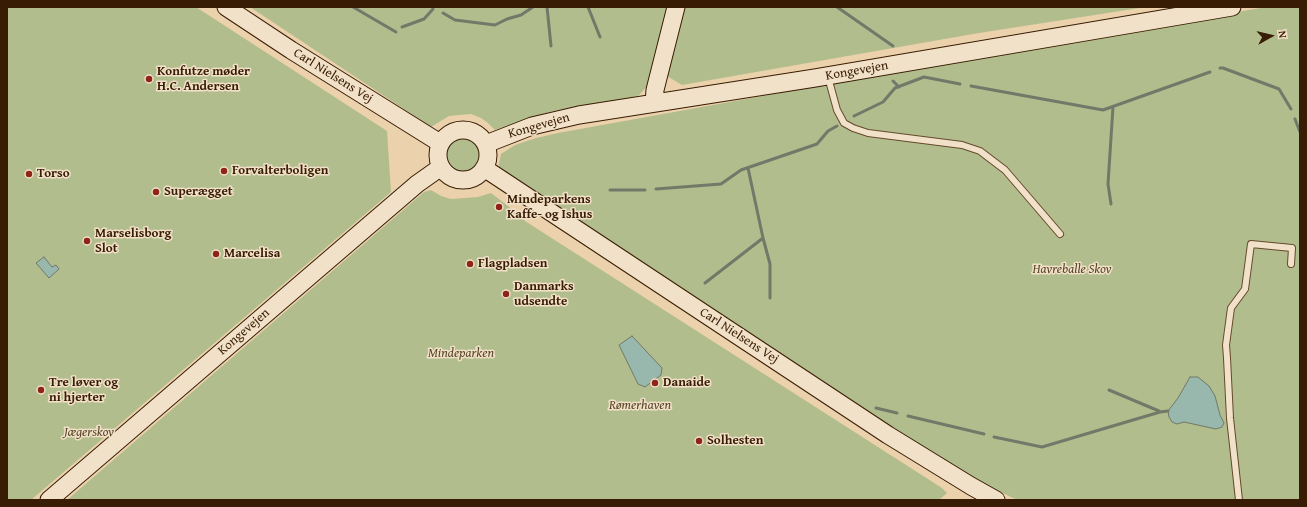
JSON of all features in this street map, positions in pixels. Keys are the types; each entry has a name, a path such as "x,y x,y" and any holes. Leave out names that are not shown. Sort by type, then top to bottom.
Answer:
{"street":[{"name":"Carl Nielsens Vej","path":"226,7 297,54 440,143"},
{"path":"654,103 655,90 676,7"},
{"name":"Kongevejen","path":"486,144 511,133 544,123 580,115 828,76 1232,7"},
{"path":"456,130 470,130 482,138 486,144 488,156 484,168 473,178 464,180 457,179 445,173 441,168 438,160 440,143 450,133 456,130"},
{"name":"Kongevejen","path":"49,500 411,189 432,172 441,168"},
{"name":"Carl Nielsens Vej","path":"484,168 888,435 996,500"}],"lane":[{"path":"828,76 837,110 844,123 868,133 962,145 980,151 1005,170 1060,234"},
{"path":"1239,500 1230,418 1226,351 1228,322 1231,308 1245,289 1251,244 1292,248 1291,264"}],"green space":[{"name":"Jægerskov","path":"7,7 196,7 387,131 391,192 31,500 7,500"},
{"path":"250,7 670,7 650,83 639,95 554,111 528,118 495,130 481,118 471,114 449,116 431,127"},
{"path":"683,7 1146,7 979,33 682,85 667,76"},
{"name":"Havreballe Skov","path":"1267,7 1300,7 1300,500 1019,500 1013,498 988,486 922,448 498,169 501,154 515,145 558,133 1029,46"},
{"path":"467,137 476,142 480,148 480,162 476,168 467,173 459,173 450,168 446,162 445,151 450,142 456,138"},
{"name":"Mindeparken","path":"431,190 441,196 451,199 478,197 491,193 525,221 942,488 947,493 939,500 67,500 424,192"}],"water":[{"path":"44,257 52,267 56,265 59,269 49,278 36,263"},
{"path":"632,336 662,368 661,375 645,387 638,384 619,345"},
{"path":"1190,377 1198,377 1209,386 1215,396 1220,415 1224,423 1222,427 1216,429 1184,422 1177,424 1172,422 1168,411 1178,398"}],"waterway":[{"path":"353,7 396,32"},
{"path":"443,13 455,20 495,25 507,19 521,15 533,7"},
{"path":"547,7 551,46"},
{"path":"588,7 600,37"},
{"path":"837,7 893,46"},
{"path":"402,27 424,19 433,9"},
{"path":"1220,68 1279,89 1291,109"},
{"path":"971,86 1103,110 1210,72"},
{"path":"854,116 883,102 895,88 924,77 960,84"},
{"path":"893,81 899,87"},
{"path":"1111,204 1108,184 1113,107"},
{"path":"1295,119 1300,132"},
{"path":"656,189 721,184 741,170 817,144 828,131 837,126"},
{"path":"705,283 763,238 748,168"},
{"path":"610,190 645,190"},
{"path":"763,238 770,264 770,298"},
{"path":"1109,390 1159,411"},
{"path":"876,408 897,413"},
{"path":"994,437 1042,447 1160,412 1168,411"},
{"path":"908,416 984,434"}],"place":[{"name":"Konfutze møder H.C. Andersen","path":"149,79"},
{"name":"Forvalterboligen","path":"224,171"},
{"name":"Torso","path":"29,174"},
{"name":"Superægget","path":"156,192"},
{"name":"Mindeparkens Kaffe- og Ishus","path":"499,207"},
{"name":"Marselisborg Slot","path":"87,241"},
{"name":"Marcelisa","path":"216,254"},
{"name":"Flagpladsen","path":"470,264"},
{"name":"Danmarks udsendte","path":"506,294"},
{"name":"Danaide","path":"655,383"},
{"name":"Tre løver og ni hjerter","path":"41,390"},
{"name":"Solhesten","path":"699,441"}],"park label":[{"name":"Rømerhaven","path":"640,406"}]}
